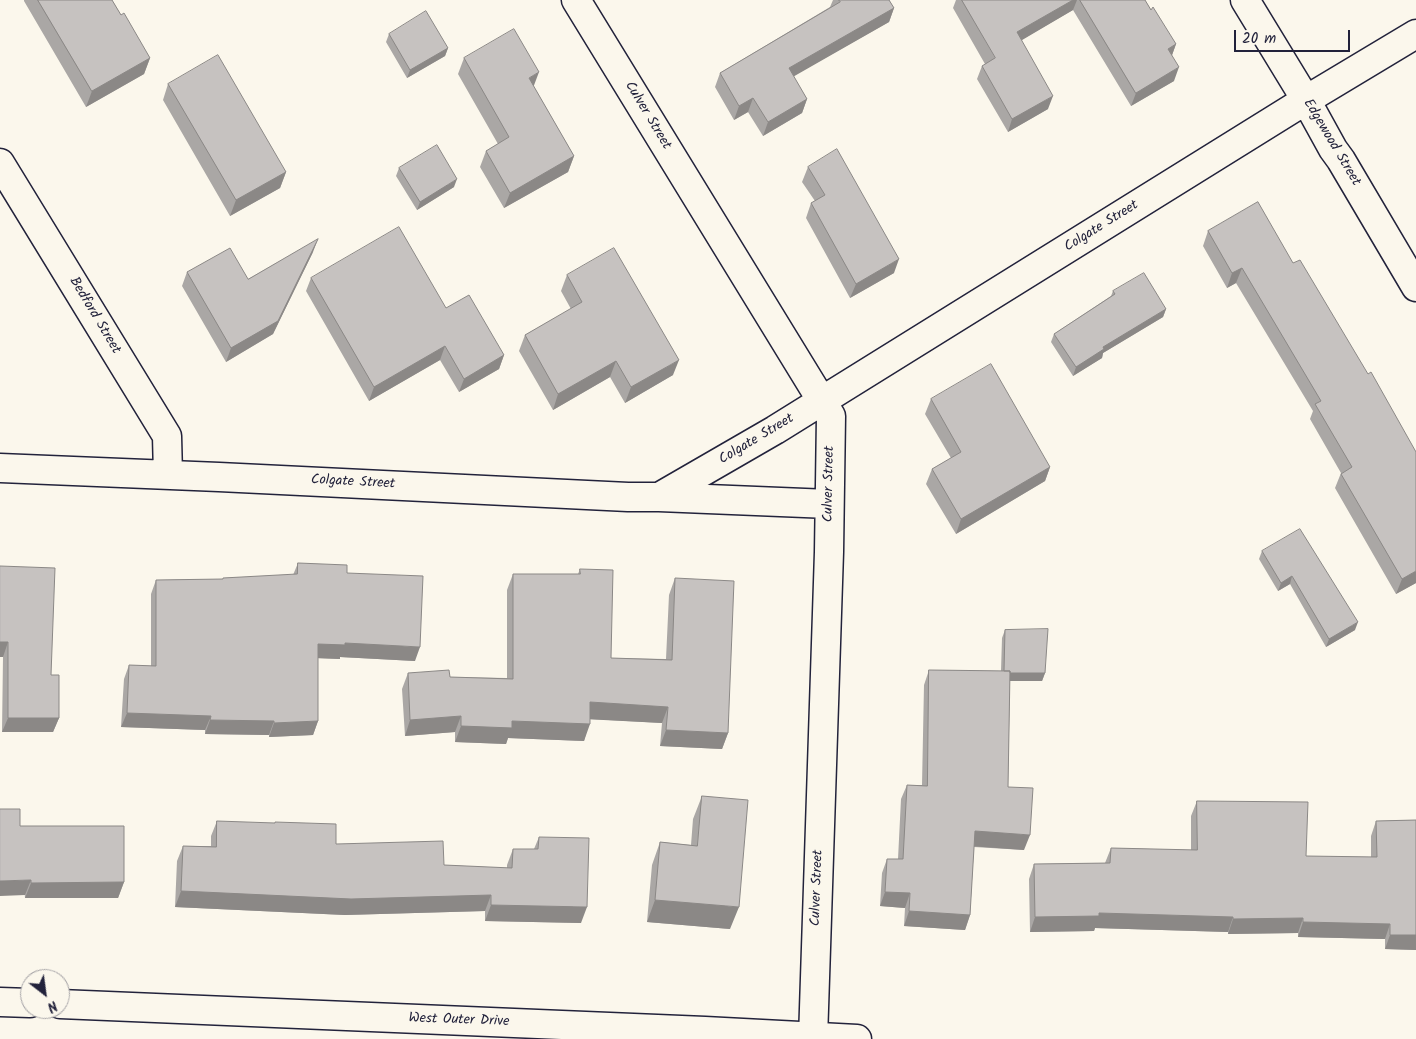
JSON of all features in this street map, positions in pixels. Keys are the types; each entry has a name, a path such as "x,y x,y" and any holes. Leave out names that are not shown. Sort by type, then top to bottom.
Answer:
{"street":[{"name":"Culver Street","path":"576,0 832,416 813,1038"},
{"name":"Edgewood Street","path":"1245,0 1416,287"},
{"name":"Colgate Street","path":"0,468 219,476 659,497 775,430 890,360 1306,100 1416,34"},
{"name":"Bedford Street","path":"0,163 167,436 168,475"},
{"path":"659,497 829,504"},
{"path":"0,1002 20,1003"},
{"name":"West Outer Drive","path":"70,1004 695,1030 857,1039"}],"building":[{"path":"38,0 112,0 121,15 124,13 150,58 92,91"},
{"path":"839,0 889,0 894,8 789,68 807,99 768,122 753,98 739,106 720,73 840,2"},
{"path":"962,0 1073,0 1017,32 1053,96 1012,119 982,66 995,58"},
{"path":"1080,0 1145,0 1151,10 1153,7 1176,44 1168,49 1179,67 1136,93"},
{"path":"426,11 448,48 410,70 389,34"},
{"path":"514,29 539,72 529,78 574,156 510,193 486,151 509,137 464,58"},
{"path":"218,55 286,172 236,200 168,84"},
{"path":"437,145 457,179 420,202 399,168"},
{"path":"837,149 899,259 856,284 811,203 825,195 808,167"},
{"path":"1258,202 1293,263 1300,260 1368,374 1371,372 1416,452 1416,571 1402,579 1341,474 1352,467 1315,404 1321,401 1242,268 1232,273 1208,231"},
{"path":"399,227 446,308 469,295 504,355 464,379 445,346 374,387 311,278"},
{"path":"318,239 278,321 231,348 187,272 230,248 248,279"},
{"path":"614,248 679,360 631,387 616,361 558,394 525,335 582,302 567,275"},
{"path":"1144,273 1166,309 1103,347 1104,349 1076,367 1054,334 1115,294 1113,291"},
{"path":"991,364 1050,467 961,519 932,469 961,452 931,399"},
{"path":"1300,529 1358,622 1329,639 1292,576 1281,583 1262,551"},
{"path":"298,563 347,565 347,573 423,576 420,647 345,643 345,645 318,644 318,721 274,723 274,721 210,720 211,716 127,713 129,665 156,666 156,580 223,579 297,574"},
{"path":"0,566 55,568 51,675 59,675 59,718 8,718 8,642 0,642"},
{"path":"580,569 613,570 611,658 672,660 675,578 734,581 728,733 666,730 668,707 590,702 590,724 512,721 512,728 461,726 461,716 410,720 408,673 449,670 450,677 513,679 513,574 580,574"},
{"path":"1048,629 1045,673 1010,673 1010,671 1004,671 1005,630"},
{"path":"929,670 1010,671 1008,787 1033,788 1030,835 975,831 970,915 909,911 910,893 885,892 887,859 903,859 907,785 927,786"},
{"path":"702,796 748,800 739,907 655,900 660,842 697,846"},
{"path":"1197,801 1308,802 1306,856 1377,857 1376,821 1416,820 1416,935 1390,935 1390,924 1303,922 1303,918 1233,919 1233,917 1099,913 1099,916 1035,917 1034,864 1110,863 1111,848 1197,850"},
{"path":"0,809 20,809 20,826 124,826 124,882 31,883 31,880 0,881"},
{"path":"217,821 336,824 336,844 443,841 444,865 512,868 513,849 538,849 539,837 589,838 587,907 491,905 491,895 351,899 181,891 183,846 216,847"}]}
